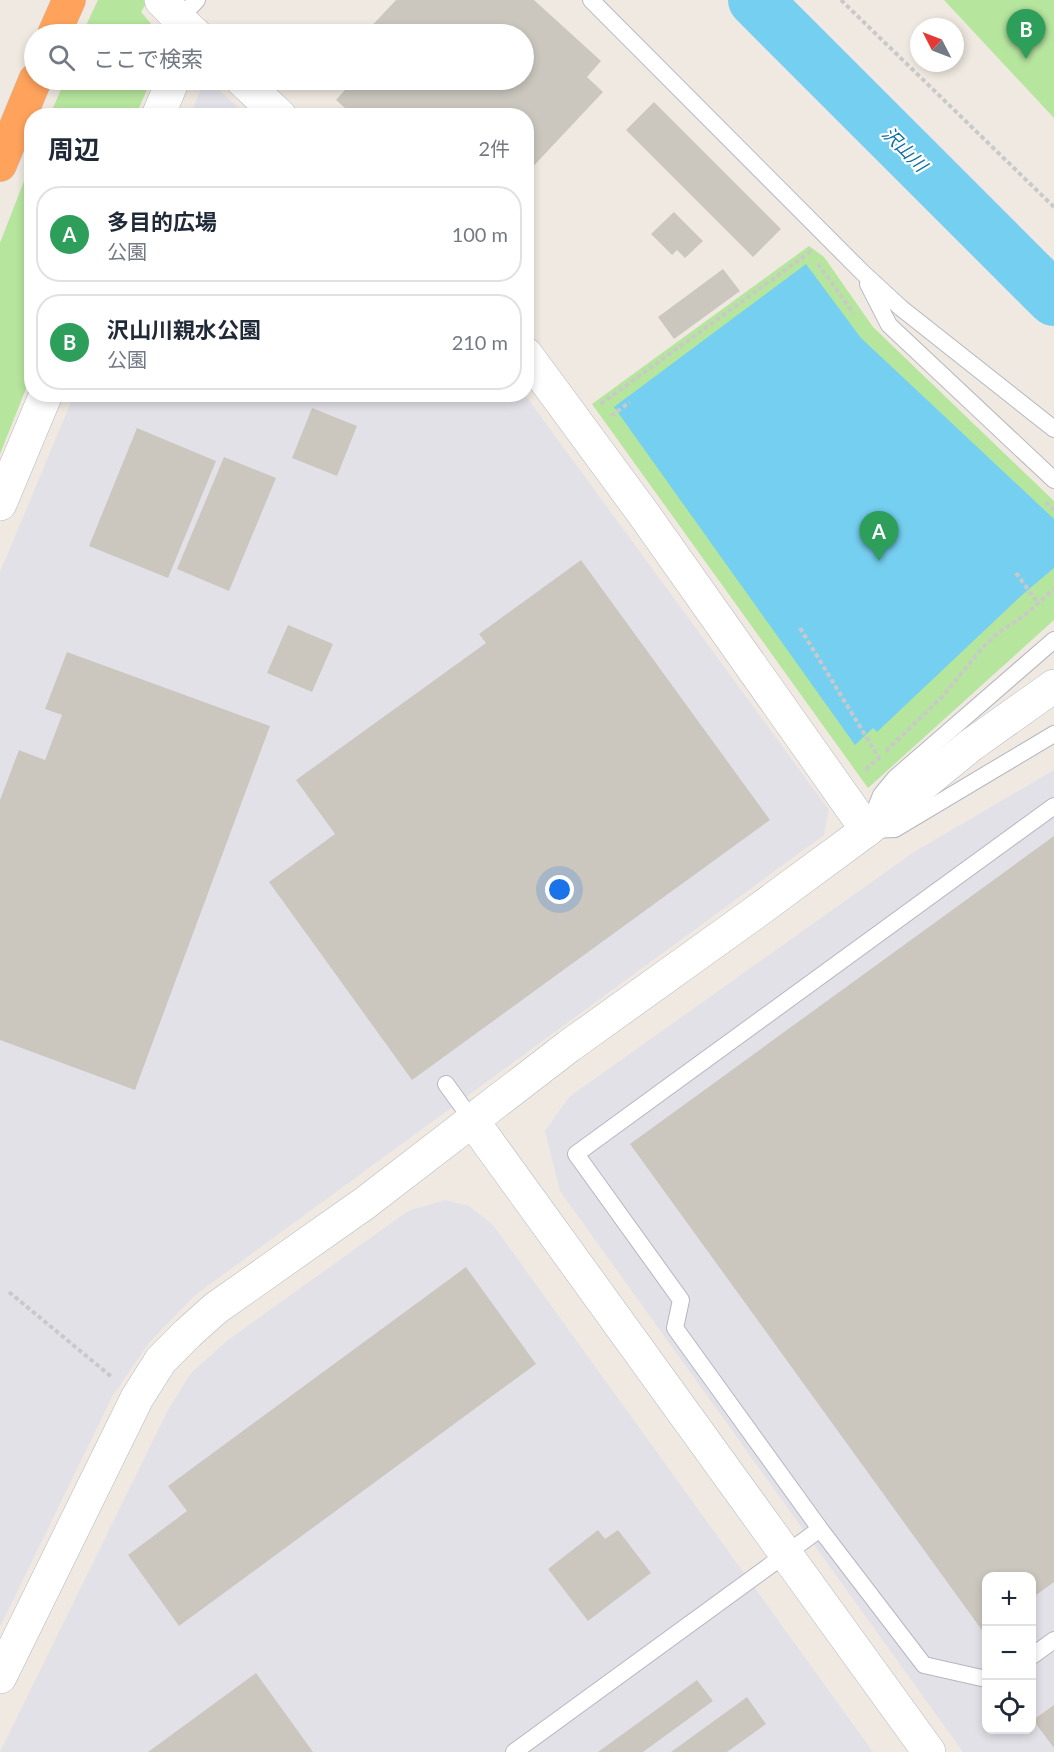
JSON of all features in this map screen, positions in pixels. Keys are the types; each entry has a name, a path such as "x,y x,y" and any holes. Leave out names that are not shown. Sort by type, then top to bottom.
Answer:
{"highway":[{"path":"58,24 69,0"},
{"path":"0,165 31,90"}],"street":[{"path":"161,108 169,90"},
{"path":"253,90 272,108"},
{"path":"534,365 643,513 867,830"},
{"path":"0,504 43,402"},
{"path":"0,1677 137,1398 161,1360 188,1333 216,1308 365,1203 568,1046 867,830 971,745 1054,686"},
{"path":"472,1120 929,1752"}],"lane":[{"path":"591,0 862,272 901,308 1054,429"},
{"path":"862,272 889,325 1054,480"},
{"path":"1054,639 895,778 880,795 867,830 895,829 1054,734"},
{"path":"982,1678 924,1665 820,1529 675,1328 681,1300 576,1154 1054,806"},
{"path":"446,1084 472,1120"},
{"path":"514,1752 820,1529"},
{"path":"1036,1653 1054,1640"}],"path":[{"path":"841,0 1054,207"},
{"path":"618,425 602,403 810,252 855,315"},
{"path":"612,415 630,402"},
{"path":"1046,502 1054,510"},
{"path":"1016,573 1038,603"},
{"path":"880,795 864,771 942,697 983,647 998,633 1026,614 1054,588"},
{"path":"800,628 879,758"},
{"path":"9,1292 137,1398"}],"shaded area":[{"path":"201,90 218,90 239,108 193,108"},
{"path":"71,402 530,402 829,810 824,835 194,1296 148,1344 112,1397 0,1627 0,572"},
{"path":"1054,770 1054,1752 963,1752 560,1191 545,1131 569,1097 914,852"},
{"path":"445,1200 469,1206 493,1225 873,1752 0,1752 168,1410 191,1373 228,1340 408,1211"}],"green space":[{"path":"98,0 148,0 141,12 151,24 87,24"},
{"path":"944,0 1054,0 1054,118 964,21 964,18 961,18"},
{"path":"61,90 147,90 139,108 53,108"},
{"path":"24,181 24,394 0,454 0,243"},
{"path":"809,246 824,257 873,327 1054,501 1054,620 868,788 592,404"}],"water":[{"path":"806,264 861,338 1054,519 1054,568 1022,595 877,732 873,728 855,745 614,407"}],"building":[{"path":"396,0 534,0 601,61 587,77 603,92 534,165 534,108 345,108 336,100 345,90 534,90 534,24 373,24"},
{"path":"654,102 781,229 753,257 626,130"},
{"path":"674,212 703,241 685,258 677,250 672,255 651,234"},
{"path":"723,269 740,291 674,339 658,317"},
{"path":"312,408 357,426 337,476 292,458"},
{"path":"137,428 216,461 168,578 89,546"},
{"path":"224,457 276,478 229,591 177,569"},
{"path":"581,560 770,820 412,1080 269,882 335,834 296,780 486,643 479,634"},
{"path":"288,625 333,644 312,692 267,673"},
{"path":"67,652 270,726 135,1090 0,1040 0,800 19,750 45,760 62,715 45,709"},
{"path":"1054,836 1054,1582 1036,1595 1036,1572 982,1572 982,1630 630,1144"},
{"path":"466,1267 536,1364 179,1626 128,1555 187,1511 168,1486"},
{"path":"598,1530 605,1539 618,1530 651,1573 588,1621 548,1569"},
{"path":"256,1673 313,1752 148,1752"},
{"path":"697,1680 713,1701 643,1752 598,1752"},
{"path":"747,1697 766,1724 727,1752 671,1752"},
{"path":"1054,1705 1054,1748 1036,1724 1036,1718"}],"waterway":[{"name":"沢山川","path":"755,0 1054,299"}],"place":[{"name":"沢山川親水公園","path":"1026,59"},
{"name":"多目的広場","path":"879,561"}]}
